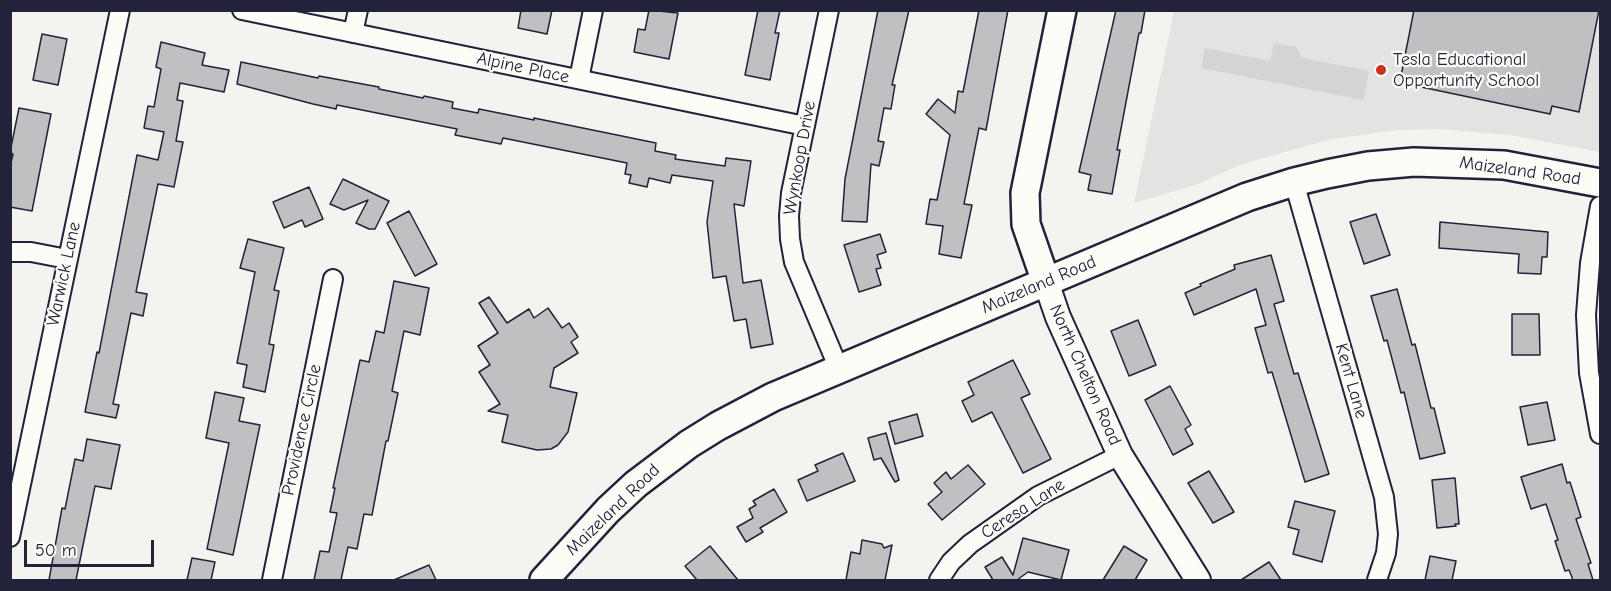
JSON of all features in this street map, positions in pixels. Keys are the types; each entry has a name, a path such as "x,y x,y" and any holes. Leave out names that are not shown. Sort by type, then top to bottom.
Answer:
{"main road":[{"name":"North Chelton Road","path":"1046,282 1026,224 1024,193 1062,10"},
{"name":"Maizeland Road","path":"544,580 608,510 636,484 680,450 718,426 773,397 1236,202 1294,182 1368,166 1435,161 1504,165 1600,183"}],"street":[{"name":"Warwick Lane","path":"10,537 120,10"},
{"name":"Alpine Place","path":"242,10 804,126"},
{"path":"353,33 358,10"},
{"path":"579,79 593,10"},
{"name":"Wynkoop Drive","path":"829,10 804,126 791,193 789,216 794,262 839,369"},
{"name":"Kent Lane","path":"1294,182 1384,497 1388,534 1386,553 1377,580"},
{"path":"1600,206 1590,263 1586,315 1589,373 1600,434"},
{"path":"10,252 31,252 67,259"},
{"name":"Providence Circle","path":"272,580 333,279"},
{"name":"North Chelton Road","path":"1046,282 1058,317 1120,454 1198,580"},
{"name":"Ceresa Lane","path":"939,580 957,556 1010,515 1038,496 1120,454"}],"shaded area":[{"name":"Tesla Educational Opportunity School","path":"1174,11 1600,11 1600,152 1510,135 1439,129 1398,130 1332,139 1263,158 1240,165 1196,185 1134,203"},
{"path":"1274,43 1296,47 1302,58 1369,71 1363,100 1201,68 1205,48 1270,61"}],"building":[{"path":"521,10 552,10 547,34 518,28"},
{"path":"649,10 678,13 669,59 634,52 638,29 645,30"},
{"path":"758,10 780,10 775,33 779,33 770,80 745,75"},
{"path":"878,10 909,10 892,85 895,85 891,109 884,108 878,141 884,142 879,166 871,164 867,222 842,221 845,179"},
{"path":"979,10 1008,10 986,130 979,128 964,204 972,205 961,258 939,254 943,226 926,224 930,199 937,200 950,135 926,114 938,99 955,113 958,91 963,92"},
{"path":"1116,10 1145,10 1117,150 1120,150 1112,194 1088,190 1091,175 1079,172"},
{"path":"1414,10 1599,10 1579,112 1552,106 1550,114 1421,87 1423,80 1401,76"},
{"path":"42,34 67,39 58,85 33,80"},
{"path":"161,42 205,53 202,65 229,70 224,92 180,83 177,100 183,101 176,141 183,142 174,187 158,184 136,292 147,294 143,316 131,313 113,404 119,405 116,418 85,412 97,352 99,353 137,155 158,160 164,132 144,128 148,106 154,107 161,69 156,67"},
{"path":"241,62 453,102 452,108 478,113 479,109 534,120 534,118 656,143 655,151 676,155 675,159 725,166 726,158 751,161 744,206 734,204 743,283 761,280 773,344 751,348 746,319 734,321 726,276 713,278 707,222 713,181 672,175 670,183 649,178 647,187 629,183 631,175 625,174 627,163 503,138 501,144 455,135 457,129 337,105 336,109 313,104 237,84"},
{"path":"19,108 51,114 32,211 10,207 10,167 13,154 10,152"},
{"path":"343,179 389,201 375,229 369,229 356,223 368,200 344,210 330,204"},
{"path":"309,187 323,219 305,227 302,220 284,228 273,202"},
{"path":"409,211 437,264 415,276 387,223"},
{"path":"1376,214 1390,255 1364,264 1350,222"},
{"path":"1440,222 1548,232 1547,257 1542,257 1541,274 1518,273 1519,254 1439,248"},
{"path":"880,234 886,252 877,255 881,268 876,269 881,285 859,292 844,245"},
{"path":"248,239 284,248 274,290 279,291 269,344 274,345 265,392 243,387 247,365 237,363 255,272 240,268"},
{"path":"1271,255 1284,301 1274,304 1294,374 1298,373 1329,474 1305,482 1272,372 1268,373 1255,328 1266,325 1256,289 1194,315 1185,293 1235,269 1234,265"},
{"path":"394,281 429,288 420,335 404,331 392,391 398,393 372,515 364,514 357,549 348,547 341,580 314,580 320,551 329,552 337,513 330,512 335,488 333,488 360,360 369,362 376,331 384,333"},
{"path":"1397,289 1412,345 1415,344 1431,408 1434,408 1445,453 1420,459 1404,392 1401,393 1387,340 1384,341 1371,296"},
{"path":"489,297 507,323 529,309 534,318 548,308 562,328 569,323 578,337 571,342 578,353 554,368 550,387 577,393 568,432 558,445 551,449 537,450 502,442 508,415 488,411 500,404 479,372 490,365 478,346 498,333 479,303"},
{"path":"1512,314 1539,314 1540,355 1512,355"},
{"path":"1138,320 1156,365 1129,376 1111,331"},
{"path":"1013,360 1030,394 1021,398 1051,459 1023,473 992,412 972,422 962,401 974,395 968,382"},
{"path":"1170,386 1191,425 1185,429 1193,444 1173,455 1145,400"},
{"path":"215,392 244,398 239,421 260,425 233,555 207,549 229,443 206,438"},
{"path":"1547,402 1555,440 1528,445 1520,407"},
{"path":"917,414 923,436 895,444 889,422"},
{"path":"886,433 899,480 895,482 881,458 874,460 868,438"},
{"path":"87,439 120,445 111,489 95,486 76,580 49,580 62,508 65,509 75,459 83,461"},
{"path":"843,453 855,481 807,501 798,480 818,471 815,465"},
{"path":"1562,464 1581,517 1576,519 1591,563 1588,564 1593,580 1573,580 1569,570 1565,571 1546,504 1531,509 1521,477"},
{"path":"968,465 985,484 942,520 928,504 942,492 934,483 946,472 951,479"},
{"path":"1209,471 1234,512 1213,523 1188,483"},
{"path":"1455,478 1459,524 1437,528 1432,480"},
{"path":"774,489 787,512 760,528 763,532 746,542 737,527 753,518 749,509 756,505 753,501"},
{"path":"1295,501 1335,511 1322,562 1293,554 1299,530 1288,527"},
{"path":"1023,538 1069,550 1061,580 1028,572 1017,580 993,580 985,567 1002,557 1013,575"},
{"path":"862,540 882,544 884,548 892,545 885,580 846,580 851,552 860,554"},
{"path":"710,546 738,580 697,580 685,566"},
{"path":"1124,546 1147,560 1135,580 1103,580"},
{"path":"1430,556 1456,561 1452,580 1425,580"},
{"path":"192,558 215,562 211,580 187,580"},
{"path":"1269,562 1281,580 1241,580"},
{"path":"429,565 436,580 394,580"}],"place":[{"name":"Tesla Educational Opportunity School","path":"1381,70"}]}
